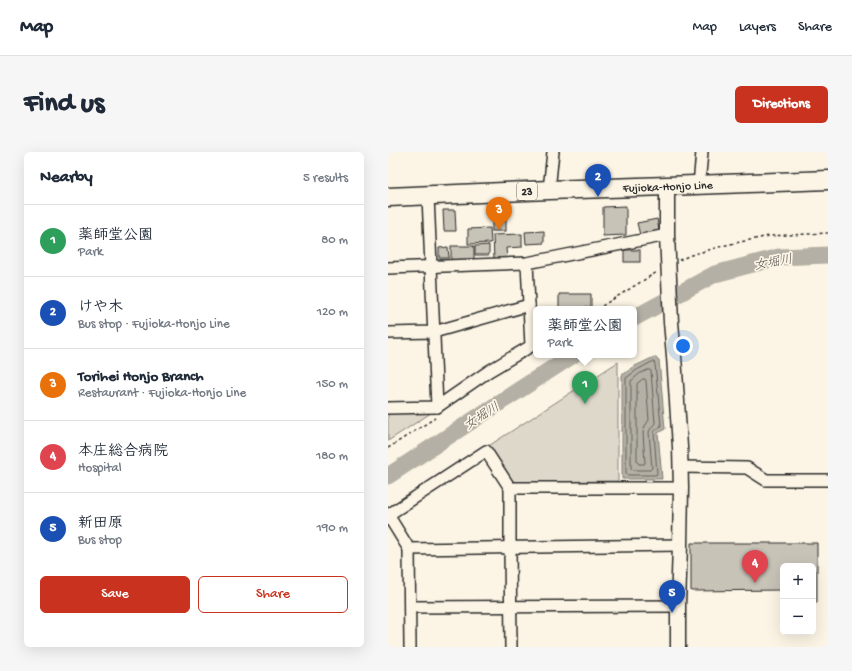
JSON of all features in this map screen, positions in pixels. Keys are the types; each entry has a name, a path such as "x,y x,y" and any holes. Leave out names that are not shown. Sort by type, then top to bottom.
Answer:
{"main road":[{"name":"Fujioka-Honjo Line","path":"388,197 828,180"}],"street":[{"path":"549,190 553,152"},
{"path":"699,185 702,152"},
{"path":"667,186 670,322 676,387 681,488 678,647"},
{"path":"428,196 437,407"},
{"path":"388,268 527,263 667,235"},
{"path":"388,408 437,407 490,371 531,346 527,263"},
{"path":"388,333 434,332 529,305"},
{"path":"410,647 409,549 388,515 486,452 510,488 511,647"},
{"path":"680,467 748,468 766,480 828,480"},
{"path":"510,488 681,488"},
{"path":"409,549 680,546"},
{"path":"410,607 678,606"}],"path":[{"path":"602,306 691,255 726,245 769,236 828,233"}],"shaded area":[{"path":"618,362 618,481 510,482 487,447"},
{"path":"434,411 388,441 388,412"}],"water":[{"path":"654,357 659,360 665,429 658,433 662,479 622,479 622,375 635,366"}],"building":[{"path":"626,206 626,235 603,236 603,207"},
{"path":"443,210 455,210 456,231 444,231"},
{"path":"492,216 506,216 506,231 492,231"},
{"path":"657,219 659,230 640,235 637,223"},
{"path":"490,228 491,243 468,244 468,229"},
{"path":"544,231 544,243 526,244 525,232"},
{"path":"522,234 522,247 506,248 507,259 494,259 493,235"},
{"path":"489,245 489,255 475,255 475,246"},
{"path":"451,246 474,246 474,260 451,260"},
{"path":"448,247 449,258 439,258 439,248"},
{"path":"624,250 640,250 640,262 624,262"},
{"path":"559,294 591,294 591,306 559,306"},
{"path":"691,543 817,543 817,603 816,563 780,563 780,590 691,591"}],"waterway":[{"name":"女堀川","path":"637,316 715,274 779,257 828,255"},
{"name":"女堀川","path":"388,476 568,358"}],"place":[{"name":"けや木","path":"598,197"},
{"name":"Torihei Honjo Branch","path":"499,230"},
{"name":"薬師堂公園","path":"585,404"},
{"name":"本庄総合病院","path":"755,583"},
{"name":"新田原","path":"672,613"}]}
